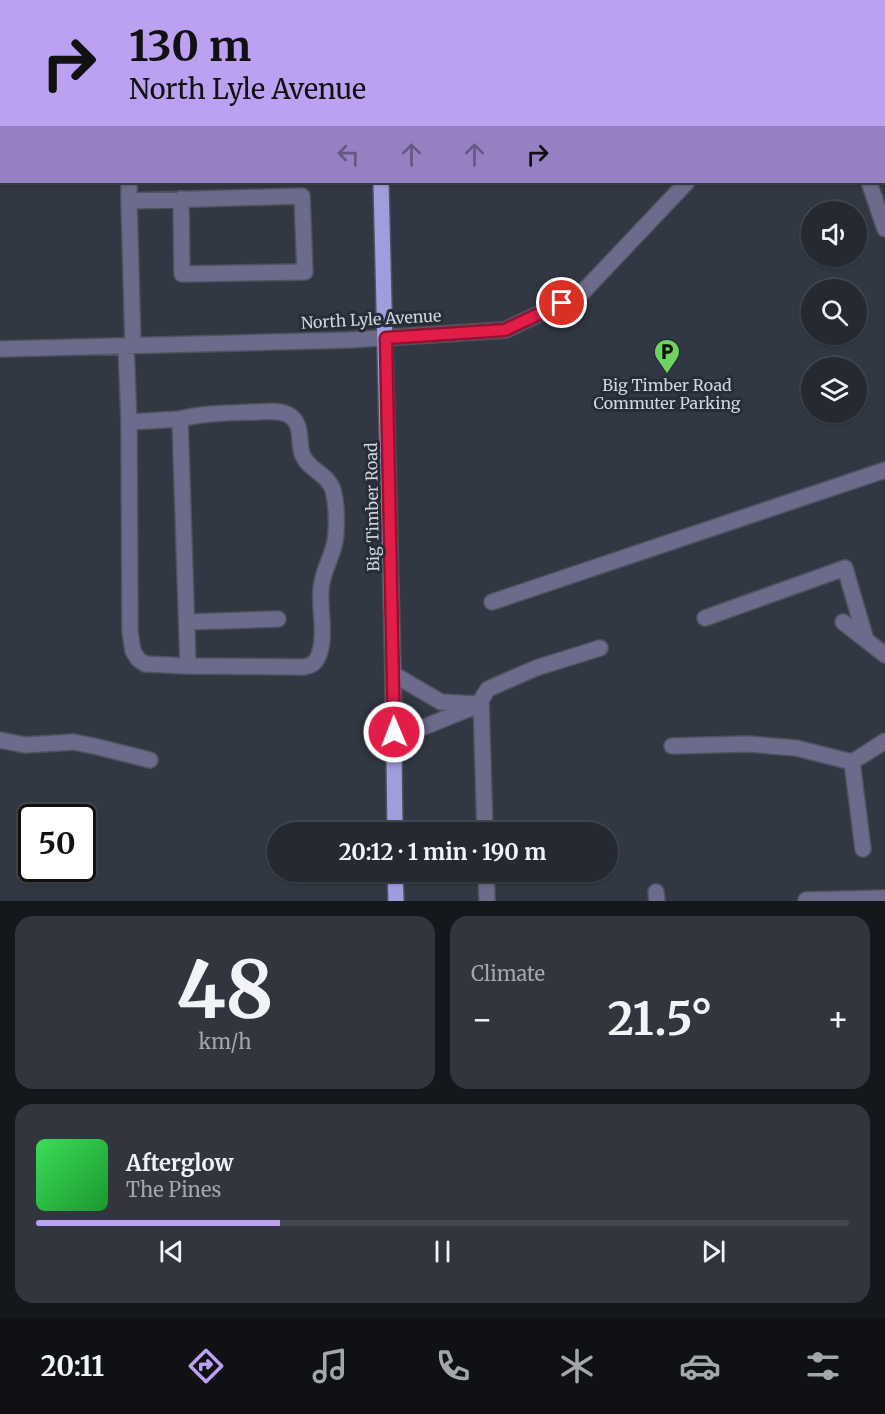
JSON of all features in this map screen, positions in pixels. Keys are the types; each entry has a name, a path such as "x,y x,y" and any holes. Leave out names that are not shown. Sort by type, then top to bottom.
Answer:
{"main road":[{"name":"Big Timber Road","path":"381,183 395,822"},
{"path":"395,882 396,901"}],"street":[{"path":"129,183 130,346 129,380 129,422 130,632 133,651 145,664 304,667 315,663 320,649 320,591 334,547 335,507 330,484 303,456 295,420 277,411 205,414 180,419 129,422"},
{"name":"North Lyle Avenue","path":"0,349 386,338 505,330 581,294 686,183"},
{"path":"869,183 885,229"},
{"path":"129,201 181,199 302,196 305,272 182,274 181,199"},
{"path":"180,419 188,666"},
{"path":"492,602 885,470"},
{"path":"705,618 845,568 866,640"},
{"path":"187,622 278,619"},
{"path":"843,622 885,655"},
{"path":"485,822 481,700 488,689 536,668 600,648"},
{"path":"393,675 441,702 481,704"},
{"path":"394,751 419,729 481,704"},
{"path":"0,740 26,745 63,742 85,744 150,760"},
{"path":"672,746 748,744 796,748 852,762 885,741"},
{"path":"852,762 863,849"},
{"path":"486,882 487,901"},
{"path":"806,900 885,898"}],"place":[{"name":"Big Timber Road Commuter Parking","path":"667,375"}],"route":[{"path":"394,732 386,338 505,330 562,303"}]}
